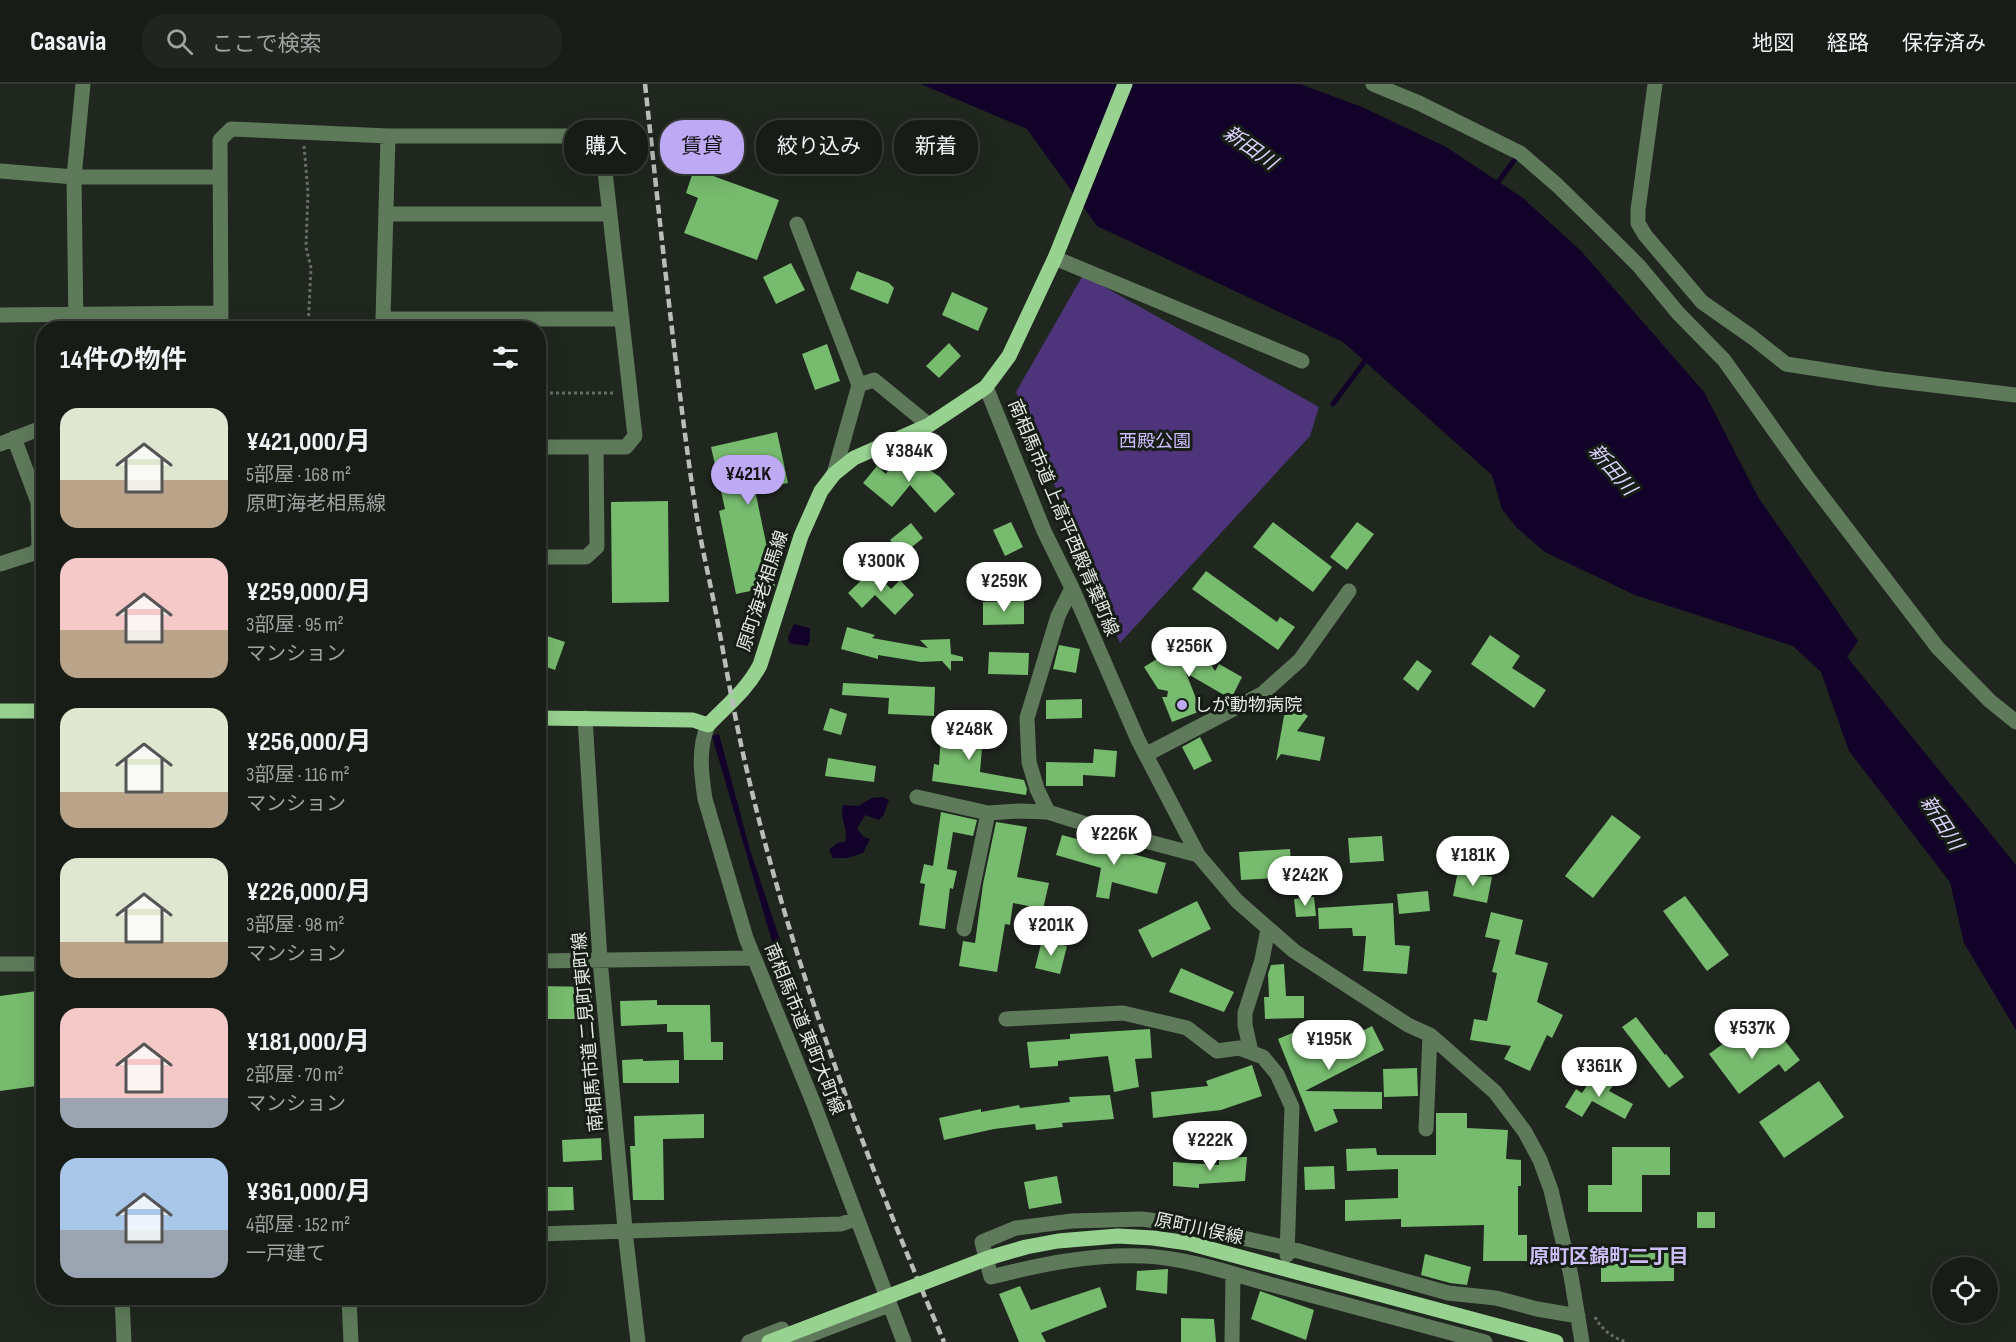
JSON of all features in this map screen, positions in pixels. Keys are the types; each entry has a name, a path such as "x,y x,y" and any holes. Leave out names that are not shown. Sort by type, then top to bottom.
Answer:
{"main road":[{"name":"原町海老相馬線","path":"708,725 739,696 760,665 801,536 821,491 834,474 854,458 929,425 986,387 1009,356 1057,253 1125,84"},
{"path":"0,711 36,711"},
{"path":"546,718 693,720 708,725"},
{"name":"原町川俣線","path":"769,1342 988,1258 1058,1241 1118,1236 1188,1243 1556,1342"}],"street":[{"path":"76,321 74,177 83,84"},
{"path":"1373,84 1419,103 1520,153 1598,225 1639,266 1678,313 1724,360 1808,478 1938,648 1990,701 2016,722"},
{"path":"1655,84 1643,166 1638,223 1645,235 1702,303 1752,337 1786,364 1882,379 2016,395"},
{"path":"221,321 220,140 231,129 388,136 591,136 602,145 635,436 626,447 546,447"},
{"path":"384,321 388,136"},
{"path":"0,171 74,177 220,177"},
{"path":"386,214 610,214"},
{"path":"797,224 859,385 834,474"},
{"path":"1057,253 1302,361"},
{"path":"0,315 76,321 221,313"},
{"path":"527,321 622,319"},
{"path":"859,385 874,380 929,425"},
{"name":"南相馬市道 上高平西殿青葉町線","path":"986,387 1044,531 1072,588 1138,740 1198,855 1237,901 1294,951 1408,1025 1430,1035 1495,1092 1525,1132 1540,1160 1551,1190 1571,1276 1582,1342"},
{"path":"36,430 7,441 36,498"},
{"path":"546,557 586,557 597,547 596,447"},
{"path":"0,564 36,551"},
{"path":"1048,813 1029,762 1027,718 1058,616 1072,588"},
{"path":"1147,754 1262,694 1300,660 1349,591"},
{"name":"南相馬市道 二見町東町線","path":"585,718 600,960 625,1232 638,1342"},
{"name":"南相馬市道 東町大町線","path":"708,725 701,748 705,799 753,958 813,1102 904,1342"},
{"path":"917,797 988,813 1018,811 1048,813 1198,855"},
{"path":"964,929 988,813"},
{"path":"1251,1052 1246,1033 1245,1013 1262,960 1268,929"},
{"path":"546,961 753,958"},
{"path":"0,964 36,964"},
{"path":"1006,1019 1123,1013 1187,1028 1217,1051 1239,1048 1263,1057 1277,1074 1292,1107 1287,1252"},
{"path":"1426,1129 1430,1035"},
{"path":"546,1234 841,1224 856,1219"},
{"path":"1485,1342 1287,1286 1179,1261 1146,1256 1093,1257 1057,1261 992,1277 982,1242 1016,1228 1072,1221 1142,1219 1180,1224 1448,1293 1496,1298 1537,1309 1578,1316"},
{"path":"1232,1342 1233,1274"},
{"path":"749,1342 886,1298"},
{"path":"791,1342 886,1298"},
{"path":"122,1305 124,1342"},
{"path":"349,1305 351,1342"}],"path":[{"path":"303,132 308,192 306,247 311,268 308,321"},
{"path":"546,393 630,393"},
{"path":"1594,1315 1599,1325 1613,1340 1627,1342"}],"green space":[{"name":"西殿公園","path":"1083,275 1319,407 1310,436 1120,643 1016,392"}],"water":[{"name":"新田川","path":"921,84 1300,84 1362,107 1446,147 1523,198 1581,251 1704,392 1758,497 1858,641 1847,657 2016,865 2016,1030 1964,943 1950,882 1849,751 1821,672 1793,646 1635,595 1545,552 1516,527 1502,509 1492,475 1343,342 1097,226 1027,129"},
{"path":"794,624 810,628 810,641 807,646 789,643 788,637"},
{"path":"719,734 750,850 783,949 781,956 776,955 712,736"},
{"path":"883,797 889,800 884,814 879,820 865,815 857,829 864,837 870,839 863,853 847,858 833,858 829,850 837,843 845,842 846,837 842,815 843,805 858,806 872,798"}],"building":[{"path":"692,174 708,174 779,200 757,260 684,233 698,198 686,193"},
{"path":"791,263 805,290 776,304 763,277"},
{"path":"857,271 889,283 894,288 888,304 850,289"},
{"path":"952,292 988,308 978,331 942,315"},
{"path":"949,343 961,356 939,378 926,366"},
{"path":"827,344 840,381 815,390 802,354"},
{"path":"777,432 788,483 755,490 775,586 736,594 719,511 725,509 711,447"},
{"path":"901,451 940,477 955,494 935,513 910,485 892,507 863,483 877,466 886,474"},
{"path":"668,501 669,602 612,603 611,502"},
{"path":"1011,522 1023,547 1005,556 993,530"},
{"path":"1273,522 1332,567 1313,592 1253,547"},
{"path":"1357,522 1374,534 1347,570 1330,557"},
{"path":"911,523 923,538 902,555 890,540"},
{"path":"872,570 891,589 900,580 914,595 895,615 875,595 862,608 848,593"},
{"path":"1206,571 1277,622 1280,617 1295,627 1278,650 1192,589"},
{"path":"1024,601 1024,624 983,625 983,602"},
{"path":"847,627 875,635 872,638 928,648 920,640 950,639 951,654 963,657 963,661 951,661 951,671 942,661 921,662 878,655 878,659 841,649"},
{"path":"1490,635 1520,656 1512,668 1546,690 1534,708 1471,664"},
{"path":"546,636 565,642 555,670 546,667"},
{"path":"1194,636 1215,671 1219,664 1242,677 1231,699 1186,673 1201,711 1172,722 1162,697 1167,697 1168,691 1158,689 1144,667"},
{"path":"1059,645 1080,649 1076,673 1053,669"},
{"path":"989,652 1029,653 1028,675 988,674"},
{"path":"1417,660 1432,671 1418,691 1403,679"},
{"path":"843,683 935,687 934,716 888,714 889,698 842,695"},
{"path":"1082,699 1082,718 1046,719 1046,700"},
{"path":"1292,705 1308,716 1297,731 1325,737 1320,761 1281,754 1276,761 1284,716"},
{"path":"830,708 847,714 841,735 823,730"},
{"path":"942,722 984,725 980,772 1024,780 1026,795 932,781 934,764 939,765"},
{"path":"1200,737 1212,761 1194,770 1182,747"},
{"path":"1094,749 1117,751 1115,777 1083,775 1083,786 1046,786 1046,762 1093,763"},
{"path":"828,758 876,766 874,782 825,776"},
{"path":"941,812 977,820 973,836 953,832 947,869 957,871 953,889 950,888 945,929 919,925 925,884 920,883 924,864 933,866"},
{"path":"1612,815 1641,837 1593,898 1565,876"},
{"path":"996,822 1027,827 1017,877 1049,883 1043,909 1013,903 1010,925 1005,924 997,972 959,966 963,941 975,943 983,884"},
{"path":"1062,835 1166,863 1157,894 1112,882 1109,899 1096,897 1101,868 1056,855"},
{"path":"1382,836 1384,861 1350,863 1348,838"},
{"path":"1290,849 1292,877 1241,880 1239,852"},
{"path":"1458,871 1492,877 1487,903 1453,896"},
{"path":"1428,891 1430,911 1399,914 1397,894"},
{"path":"1685,896 1729,955 1707,971 1663,911"},
{"path":"1314,897 1316,916 1296,917 1294,899"},
{"path":"1197,901 1211,929 1152,958 1138,930"},
{"path":"1393,903 1395,945 1410,946 1407,974 1363,971 1366,936 1353,936 1352,928 1319,929 1318,908"},
{"path":"1491,912 1523,920 1515,954 1548,963 1537,1002 1563,1015 1552,1038 1547,1035 1530,1071 1504,1059 1511,1046 1470,1040 1474,1019 1487,1021 1497,973 1492,972 1500,940 1485,937"},
{"path":"1042,940 1067,946 1060,974 1035,968"},
{"path":"1284,964 1286,996 1304,996 1304,1018 1265,1019 1264,997 1269,997 1268,974 1271,965"},
{"path":"1181,968 1234,992 1224,1012 1169,992"},
{"path":"546,986 592,987 592,1019 546,1019"},
{"path":"36,991 36,1086 0,1091 0,996"},
{"path":"657,1000 657,1005 710,1005 711,1042 723,1042 723,1060 684,1060 683,1032 667,1032 667,1024 621,1026 620,1001"},
{"path":"1636,1017 1684,1077 1669,1088 1622,1027"},
{"path":"1316,1023 1327,1049 1372,1026 1384,1050 1305,1091 1382,1092 1382,1109 1333,1109 1338,1122 1315,1132 1278,1039"},
{"path":"1150,1029 1152,1058 1135,1059 1139,1087 1114,1092 1108,1056 1058,1061 1058,1066 1030,1068 1027,1042 1070,1039 1070,1034"},
{"path":"1739,1032 1754,1052 1779,1033 1800,1060 1785,1072 1779,1064 1739,1094 1709,1054"},
{"path":"643,1059 643,1061 679,1060 679,1083 623,1083 622,1060"},
{"path":"1252,1065 1262,1096 1221,1110 1153,1118 1151,1092 1208,1086 1206,1081"},
{"path":"1417,1068 1418,1096 1384,1097 1383,1069"},
{"path":"1597,1071 1615,1083 1609,1091 1633,1104 1625,1119 1592,1101 1582,1117 1565,1107 1576,1089 1582,1093"},
{"path":"1819,1081 1844,1117 1784,1158 1759,1122"},
{"path":"1110,1095 1114,1119 1062,1123 1063,1127 1036,1130 1035,1124 994,1129 944,1140 939,1118 981,1109 981,1112 1019,1105 1020,1108 1070,1102 1069,1097"},
{"path":"1436,1113 1467,1113 1467,1128 1508,1130 1506,1159 1521,1160 1521,1186 1518,1186 1518,1235 1527,1235 1527,1261 1483,1261 1484,1225 1401,1227 1401,1219 1345,1221 1345,1200 1398,1198 1398,1169 1347,1171 1346,1149 1376,1148 1377,1155 1436,1155"},
{"path":"704,1114 704,1138 663,1139 664,1200 633,1200 630,1146 635,1146 634,1116"},
{"path":"601,1138 602,1160 563,1162 562,1140"},
{"path":"1612,1147 1670,1147 1670,1175 1642,1175 1642,1212 1588,1212 1588,1185 1612,1185"},
{"path":"1219,1157 1247,1157 1245,1181 1199,1184 1199,1188 1173,1186 1173,1162 1219,1165"},
{"path":"1334,1166 1335,1189 1305,1190 1304,1167"},
{"path":"1057,1176 1062,1203 1029,1209 1024,1182"},
{"path":"546,1187 573,1187 574,1210 546,1211"},
{"path":"1697,1212 1715,1212 1715,1228 1697,1228"},
{"path":"1674,1247 1674,1281 1601,1282 1601,1248"},
{"path":"1425,1254 1471,1267 1467,1285 1421,1275"},
{"path":"1168,1269 1167,1294 1136,1290 1137,1271"},
{"path":"1020,1286 1031,1310 1100,1287 1107,1307 1041,1333 1046,1342 1019,1342 999,1294"},
{"path":"1260,1291 1314,1310 1306,1340 1251,1319"},
{"path":"1181,1318 1214,1319 1216,1342 1181,1342"}],"waterway":[{"path":"1495,186 1516,158"},
{"path":"1333,404 1368,357"}],"railway":[{"path":"645,84 694,499 731,697 760,825 804,976 856,1124 944,1342"}],"place":[{"name":"しが動物病院","path":"1182,705"}],"district":[{"name":"原町区錦町二丁目","path":"1609,1257"}]}
